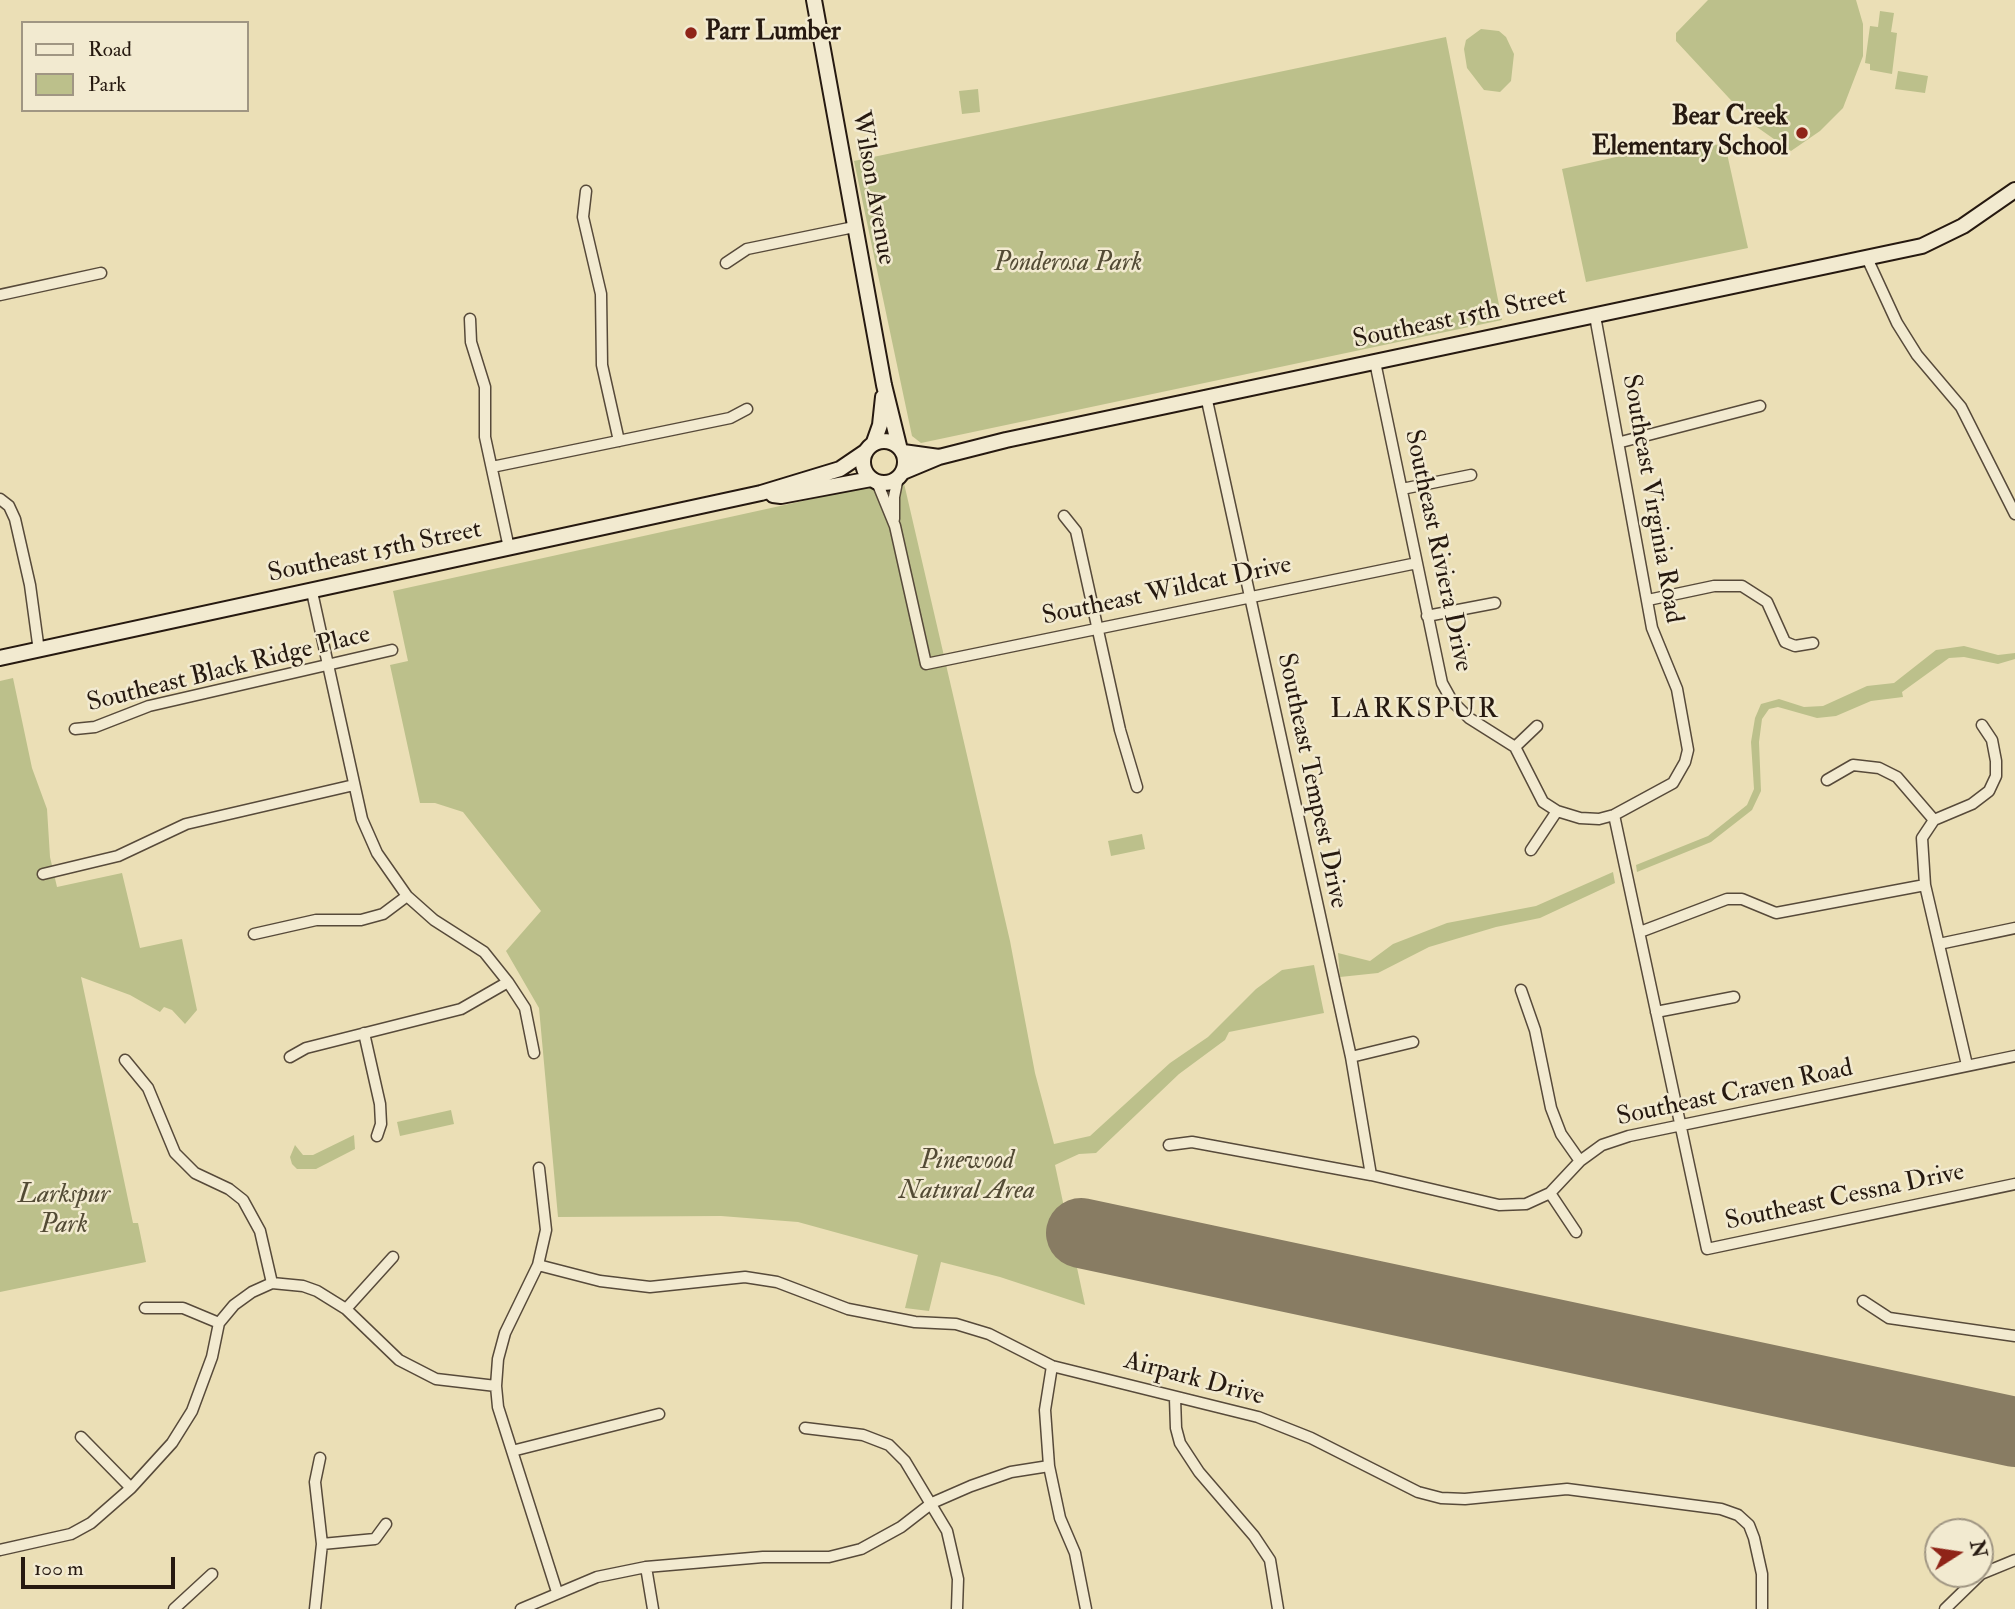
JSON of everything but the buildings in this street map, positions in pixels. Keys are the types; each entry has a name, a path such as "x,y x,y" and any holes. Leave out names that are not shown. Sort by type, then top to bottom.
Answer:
{"main road":[{"name":"Wilson Avenue","path":"814,0 884,385 901,449"},
{"name":"Southeast 15th Street","path":"1983,210 1994,196 2015,179"},
{"name":"Southeast 15th Street","path":"900,475 939,457 1206,396 1595,316 1931,242 1963,226 2015,190"},
{"name":"Wilson Avenue","path":"869,447 880,425 884,385"},
{"path":"887,440 901,449 900,475 892,481 874,480 863,466 869,447 887,440"},
{"name":"Southeast 15th Street","path":"0,658 761,494 840,469 869,447"},
{"name":"Southeast 15th Street","path":"901,449 939,457"},
{"name":"Southeast 15th Street","path":"761,494 781,496 874,480"}],"street":[{"path":"586,191 583,217 601,294 602,365 619,441"},
{"path":"726,262 747,248 854,227"},
{"path":"1867,258 1897,323 1917,355 1961,407 2015,514"},
{"path":"0,295 101,273"},
{"name":"Southeast Virginia Road","path":"1595,316 1656,642 1677,690 1688,750 1685,762 1673,783 1614,815"},
{"path":"470,319 471,342 485,387 485,437 509,548"},
{"name":"Southeast Riviera Drive","path":"1375,362 1442,683 1452,701 1469,718 1516,747"},
{"name":"Southeast Tempest Drive","path":"1206,396 1351,1057 1371,1175"},
{"path":"1620,442 1760,406"},
{"path":"492,467 730,418 747,409"},
{"path":"895,526 894,497 900,475"},
{"path":"1402,489 1471,475"},
{"path":"874,480 895,526"},
{"path":"0,499 9,506 15,519 30,584 39,651"},
{"path":"1064,516 1076,531 1120,730 1137,787"},
{"name":"Southeast Wildcat Drive","path":"895,526 926,664 1417,563"},
{"path":"1648,600 1714,586 1742,586 1767,602 1785,642 1795,646 1813,643"},
{"path":"312,592 362,819 377,853 407,896 434,920 484,952 508,982 525,1008 534,1053"},
{"path":"1427,616 1495,603"},
{"name":"Southeast Black Ridge Place","path":"75,729 95,727 149,706 393,650"},
{"path":"1967,1066 1925,885 1922,838 1934,820 1972,804 1989,791 1996,776 1997,761 1992,740 1982,725"},
{"path":"1537,726 1516,747 1543,802 1557,811 1580,818 1614,815"},
{"path":"1827,780 1853,765 1879,768 1897,777 1934,820"},
{"path":"43,874 118,856 186,824 354,785"},
{"path":"1531,850 1557,811"},
{"name":"Southeast Cessna Drive","path":"1614,815 1707,1249 2015,1184"},
{"path":"1640,932 1727,899 1742,899 1776,913 1925,885"},
{"path":"254,934 316,920 361,920 383,914 407,896"},
{"path":"1939,944 2015,928"},
{"path":"290,1057 306,1048 461,1009 508,982"},
{"path":"1521,990 1535,1030 1551,1108 1561,1135 1580,1161"},
{"path":"1656,1012 1734,997"},
{"path":"364,1033 380,1104 381,1124 377,1136"},
{"path":"1351,1057 1413,1042"},
{"name":"Southeast Craven Road","path":"1169,1145 1192,1142 1371,1175 1499,1205 1526,1204 1550,1193 1580,1161 1602,1145 1680,1125 2015,1056"},
{"path":"125,1060 148,1088 175,1153 195,1173 229,1189 243,1200 260,1231 272,1283"},
{"path":"539,1168 546,1230 538,1265 505,1333 498,1359 496,1386 498,1407 557,1592"},
{"path":"1550,1193 1576,1232"},
{"path":"346,1310 393,1256"},
{"name":"Airpark Drive","path":"538,1265 600,1281 650,1287 744,1277 777,1282 848,1309 915,1322 956,1324 989,1334 1052,1366 1258,1417 1311,1438 1418,1492 1441,1498 1465,1499 1567,1489 1721,1509 1738,1515 1749,1525 1762,1574 1762,1609"},
{"path":"0,1550 71,1534 91,1523 131,1488 172,1443 192,1411 212,1357 219,1323 234,1305 272,1283 303,1286 346,1310 399,1360 436,1379 496,1386"},
{"path":"1863,1301 1889,1318 2015,1336"},
{"path":"145,1308 183,1308 219,1323"},
{"path":"1052,1366 1045,1410 1049,1466 1060,1518 1074,1553 1086,1609"},
{"path":"1175,1398 1176,1428 1181,1443 1199,1472 1254,1536 1270,1560 1278,1609"},
{"path":"512,1451 659,1414"},
{"path":"805,1428 863,1434 888,1445 905,1461 942,1518 955,1555 958,1579 957,1609"},
{"path":"81,1437 131,1488"},
{"path":"315,1609 322,1544 315,1482 320,1458"},
{"path":"521,1609 597,1577 646,1567 763,1557 830,1557 861,1549 901,1527 932,1503 1011,1472 1049,1466"},
{"path":"322,1544 375,1539 386,1524"},
{"path":"1945,1609 1981,1574 2015,1560"},
{"path":"646,1567 653,1609"},
{"path":"174,1609 212,1574"}],"green space":[{"path":"1708,0 1856,0 1863,24 1863,56 1843,108 1820,131 1791,151 1754,125 1676,41 1676,33"},
{"path":"1880,11 1894,13 1891,32 1897,33 1892,74 1870,70 1870,64 1865,63 1870,26 1878,27"},
{"path":"1481,29 1499,31 1506,37 1514,54 1511,81 1500,92 1484,90 1467,68 1464,49 1466,40"},
{"name":"Ponderosa Park","path":"1446,37 1502,320 921,443 912,436 854,161"},
{"path":"1898,71 1928,76 1925,93 1895,89"},
{"path":"978,89 980,112 962,114 959,91"},
{"path":"1684,142 1720,145 1726,149 1748,248 1586,282 1562,169"},
{"name":"Pinewood Natural Area","path":"903,479 1010,941 1035,1073 1054,1144 1090,1136 1170,1063 1208,1037 1256,989 1282,970 1314,965 1324,1013 1229,1032 1225,1040 1179,1074 1096,1153 1079,1154 1055,1165 1085,1305 1000,1277 941,1262 929,1311 905,1308 918,1255 798,1222 721,1216 558,1217 539,1008 506,951 541,911 463,812 435,803 420,803 390,665 408,661 393,591"},
{"path":"1964,646 1998,655 2015,653 2015,659 1998,664 1964,657 1949,658 1902,692 1903,697 1871,701 1836,716 1817,718 1778,707 1769,709 1762,719 1759,742 1761,791 1752,810 1711,842 1637,872 1636,865 1708,836 1747,805 1754,789 1751,742 1755,718 1761,704 1779,699 1804,707 1823,706 1867,686 1894,683 1936,650"},
{"name":"Larkspur Park","path":"13,678 32,768 47,809 50,857 57,887 122,873 140,948 182,939 197,1010 185,1024 172,1010 164,1007 160,1012 130,995 81,977 133,1223 138,1223 146,1262 0,1292 0,681"},
{"path":"1142,834 1145,849 1111,856 1108,841"},
{"path":"1613,872 1615,883 1540,918 1496,927 1429,947 1378,973 1340,977 1338,953 1370,961 1393,944 1447,923 1536,906"},
{"path":"451,1110 454,1124 400,1136 397,1122"},
{"path":"354,1135 355,1149 316,1169 297,1169 292,1164 290,1157 295,1145 303,1155 313,1155"}],"runway":[{"path":"1081,1233 2015,1432"}],"place":[{"name":"Parr Lumber","path":"691,33"},
{"name":"Bear Creek Elementary School","path":"1802,133"}],"district":[{"name":"LARKSPUR","path":"1415,711"}]}
